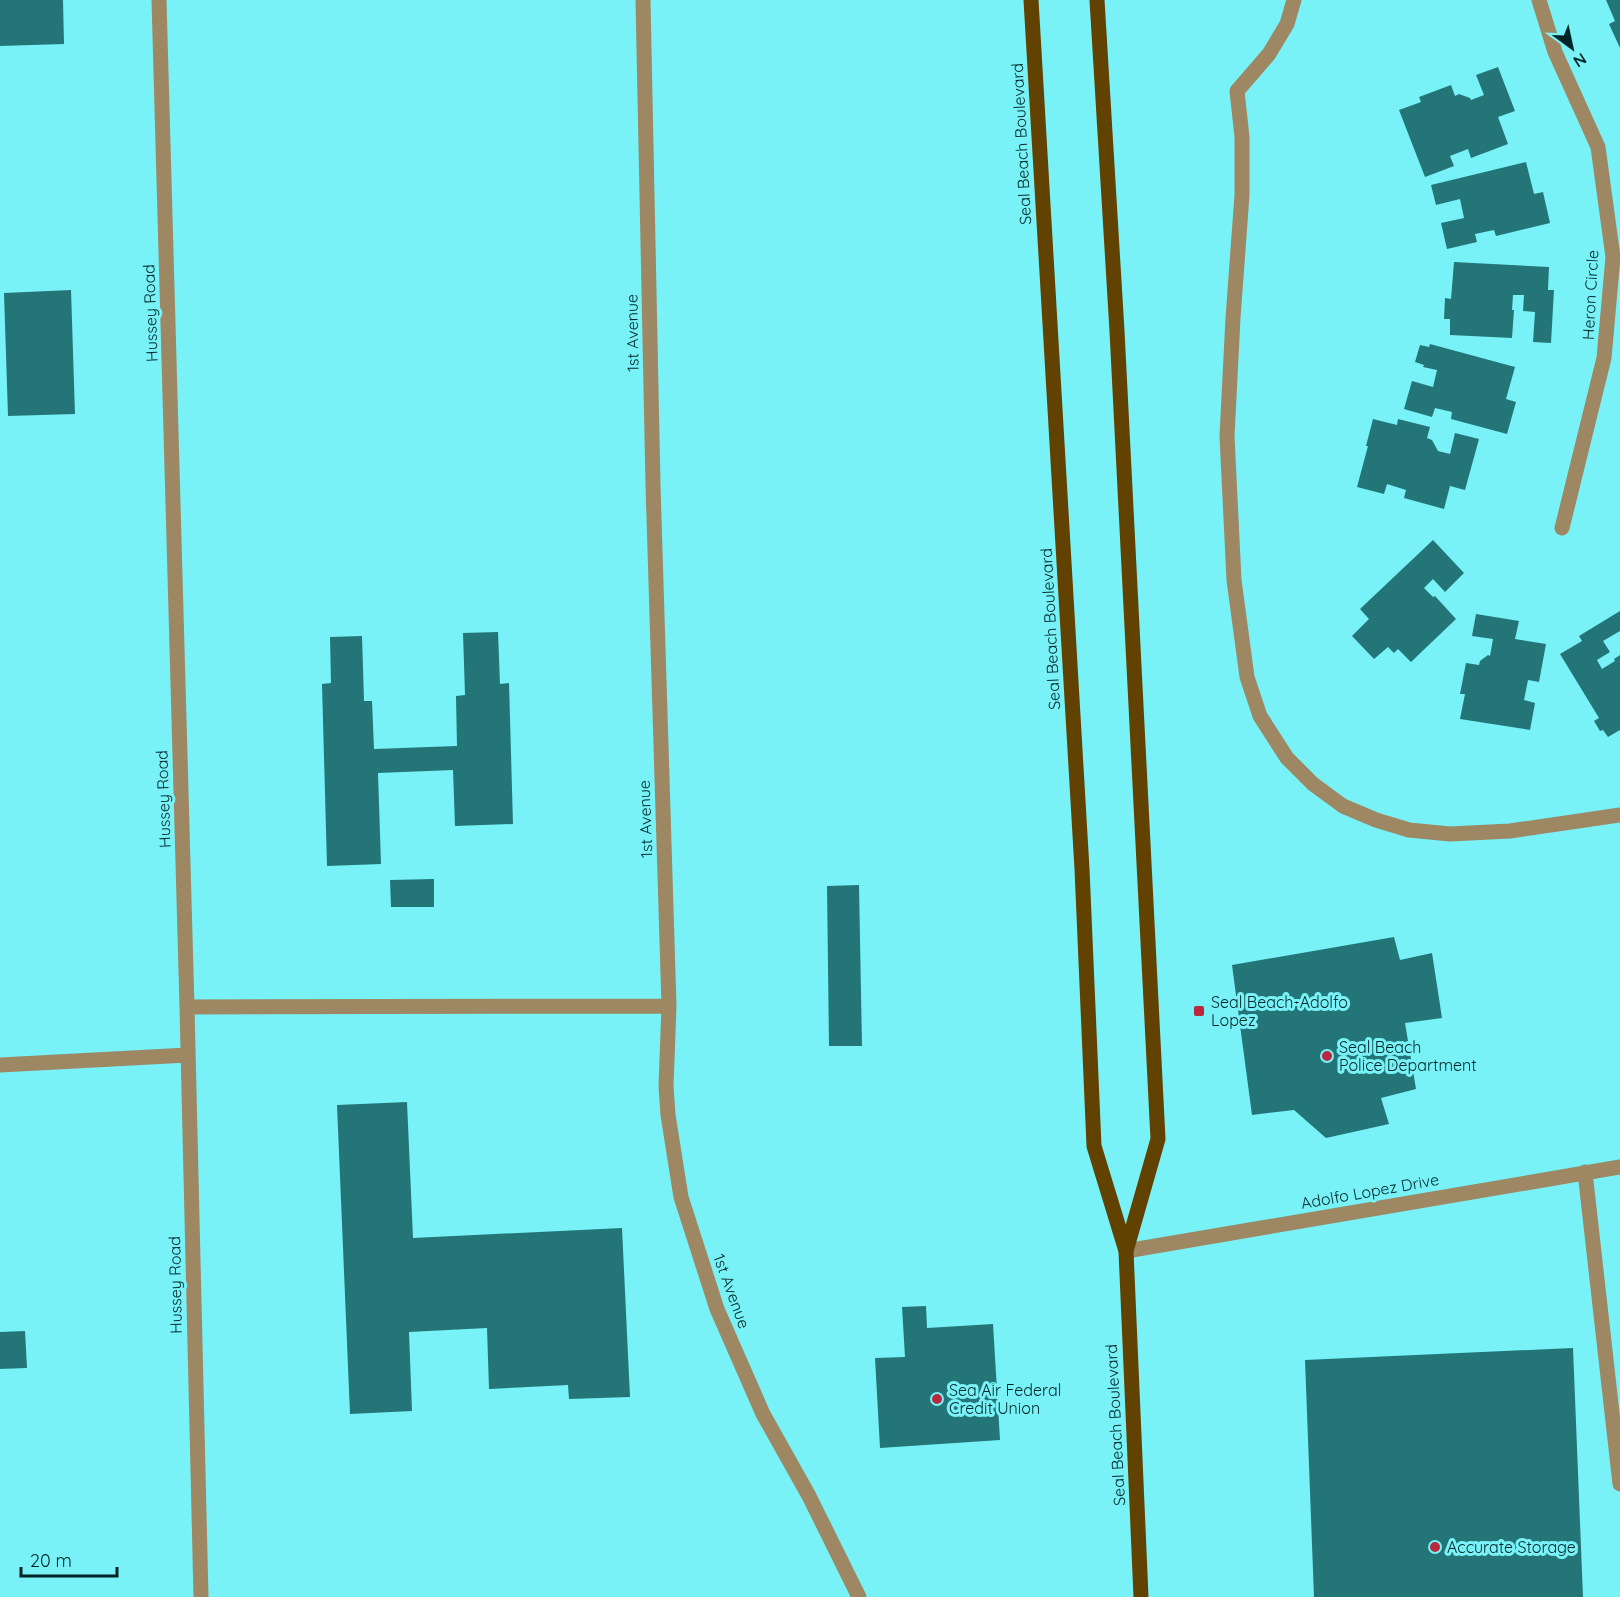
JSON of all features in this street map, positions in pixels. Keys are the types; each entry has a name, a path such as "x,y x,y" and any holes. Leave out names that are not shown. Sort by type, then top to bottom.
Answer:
{"main road":[{"name":"Seal Beach Boulevard","path":"1031,0 1082,869 1094,1146 1126,1251 1141,1597"},
{"name":"Seal Beach Boulevard","path":"1097,0 1119,366 1158,1139 1126,1251"}],"street":[{"name":"Hussey Road","path":"159,0 201,1597"},
{"name":"1st Avenue","path":"643,0 653,485 669,1006 666,1086 668,1115 681,1197 717,1308 763,1414 809,1496 859,1597"},
{"path":"1294,0 1287,24 1269,54 1237,91 1242,137 1242,195 1227,436 1234,580 1246,677 1260,716 1287,758 1313,784 1343,806 1376,820 1409,830 1450,834 1510,831 1620,815"},
{"name":"Heron Circle","path":"1539,0 1555,52 1598,147 1613,257 1604,358 1562,528"},
{"path":"187,1007 669,1006"},
{"path":"0,1065 188,1055"},
{"name":"Adolfo Lopez Drive","path":"1126,1251 1620,1167"},
{"path":"1586,1172 1620,1484"}],"building":[{"path":"0,0 63,0 64,44 0,46"},
{"path":"1606,0 1620,0 1620,48 1609,24 1615,21"},
{"path":"1498,67 1515,111 1498,117 1508,144 1471,158 1468,149 1450,156 1454,166 1425,177 1399,110 1421,102 1419,97 1451,85 1455,96 1459,94 1471,100 1484,95 1476,75"},
{"path":"1526,162 1534,194 1543,192 1550,223 1496,236 1494,230 1475,234 1477,242 1447,249 1441,223 1464,218 1460,199 1436,205 1431,185"},
{"path":"1454,262 1549,267 1548,290 1554,290 1551,343 1533,342 1535,312 1523,311 1524,295 1513,295 1512,338 1450,335 1450,319 1444,319 1445,298 1451,299"},
{"path":"71,290 75,414 8,416 4,293"},
{"path":"1430,344 1515,367 1506,399 1516,402 1507,434 1451,419 1452,412 1435,408 1432,417 1404,409 1412,381 1433,387 1437,370 1423,367 1424,365 1415,362 1420,345 1429,347"},
{"path":"1373,419 1397,425 1398,419 1430,427 1427,438 1432,440 1438,451 1450,454 1455,433 1479,439 1465,490 1450,486 1444,509 1404,498 1406,490 1387,484 1384,494 1357,487"},
{"path":"1433,540 1464,573 1445,592 1433,579 1424,588 1433,597 1435,596 1456,619 1411,662 1398,649 1394,653 1388,647 1374,659 1352,636 1369,619 1360,609"},
{"path":"1620,611 1620,631 1603,641 1610,652 1597,660 1602,669 1620,655 1620,730 1608,737 1603,730 1600,731 1594,721 1599,718 1560,654 1582,641 1579,636"},
{"path":"1476,614 1519,621 1515,639 1546,644 1539,682 1528,680 1524,700 1535,703 1530,730 1460,719 1465,694 1460,694 1466,663 1479,665 1480,661 1490,656 1493,639 1472,636"},
{"path":"498,632 500,684 509,683 513,824 455,826 453,770 378,773 381,864 327,866 322,684 331,683 330,637 362,636 364,701 372,701 374,749 457,746 456,696 465,695 463,633"},
{"path":"434,879 434,907 391,907 390,880"},
{"path":"859,885 862,1046 829,1046 827,886"},
{"name":"Seal Beach Police Department","path":"1394,937 1400,960 1432,953 1442,1018 1405,1023 1416,1089 1381,1098 1389,1124 1326,1138 1294,1110 1252,1115 1232,965"},
{"path":"407,1102 413,1238 622,1228 630,1397 569,1399 568,1385 489,1389 487,1328 409,1332 412,1411 350,1414 337,1105"},
{"name":"Sea Air Federal Credit Union","path":"926,1306 927,1328 993,1324 1000,1440 880,1448 875,1358 905,1357 902,1307"},
{"path":"25,1331 27,1368 0,1369 0,1332"},
{"path":"1573,1348 1583,1597 1314,1597 1305,1360"}],"place":[{"name":"Seal Beach-Adolfo Lopez","path":"1199,1011"},
{"name":"Seal Beach Police Department","path":"1327,1056"},
{"name":"Sea Air Federal Credit Union","path":"937,1399"},
{"name":"Accurate Storage","path":"1435,1547"}]}
